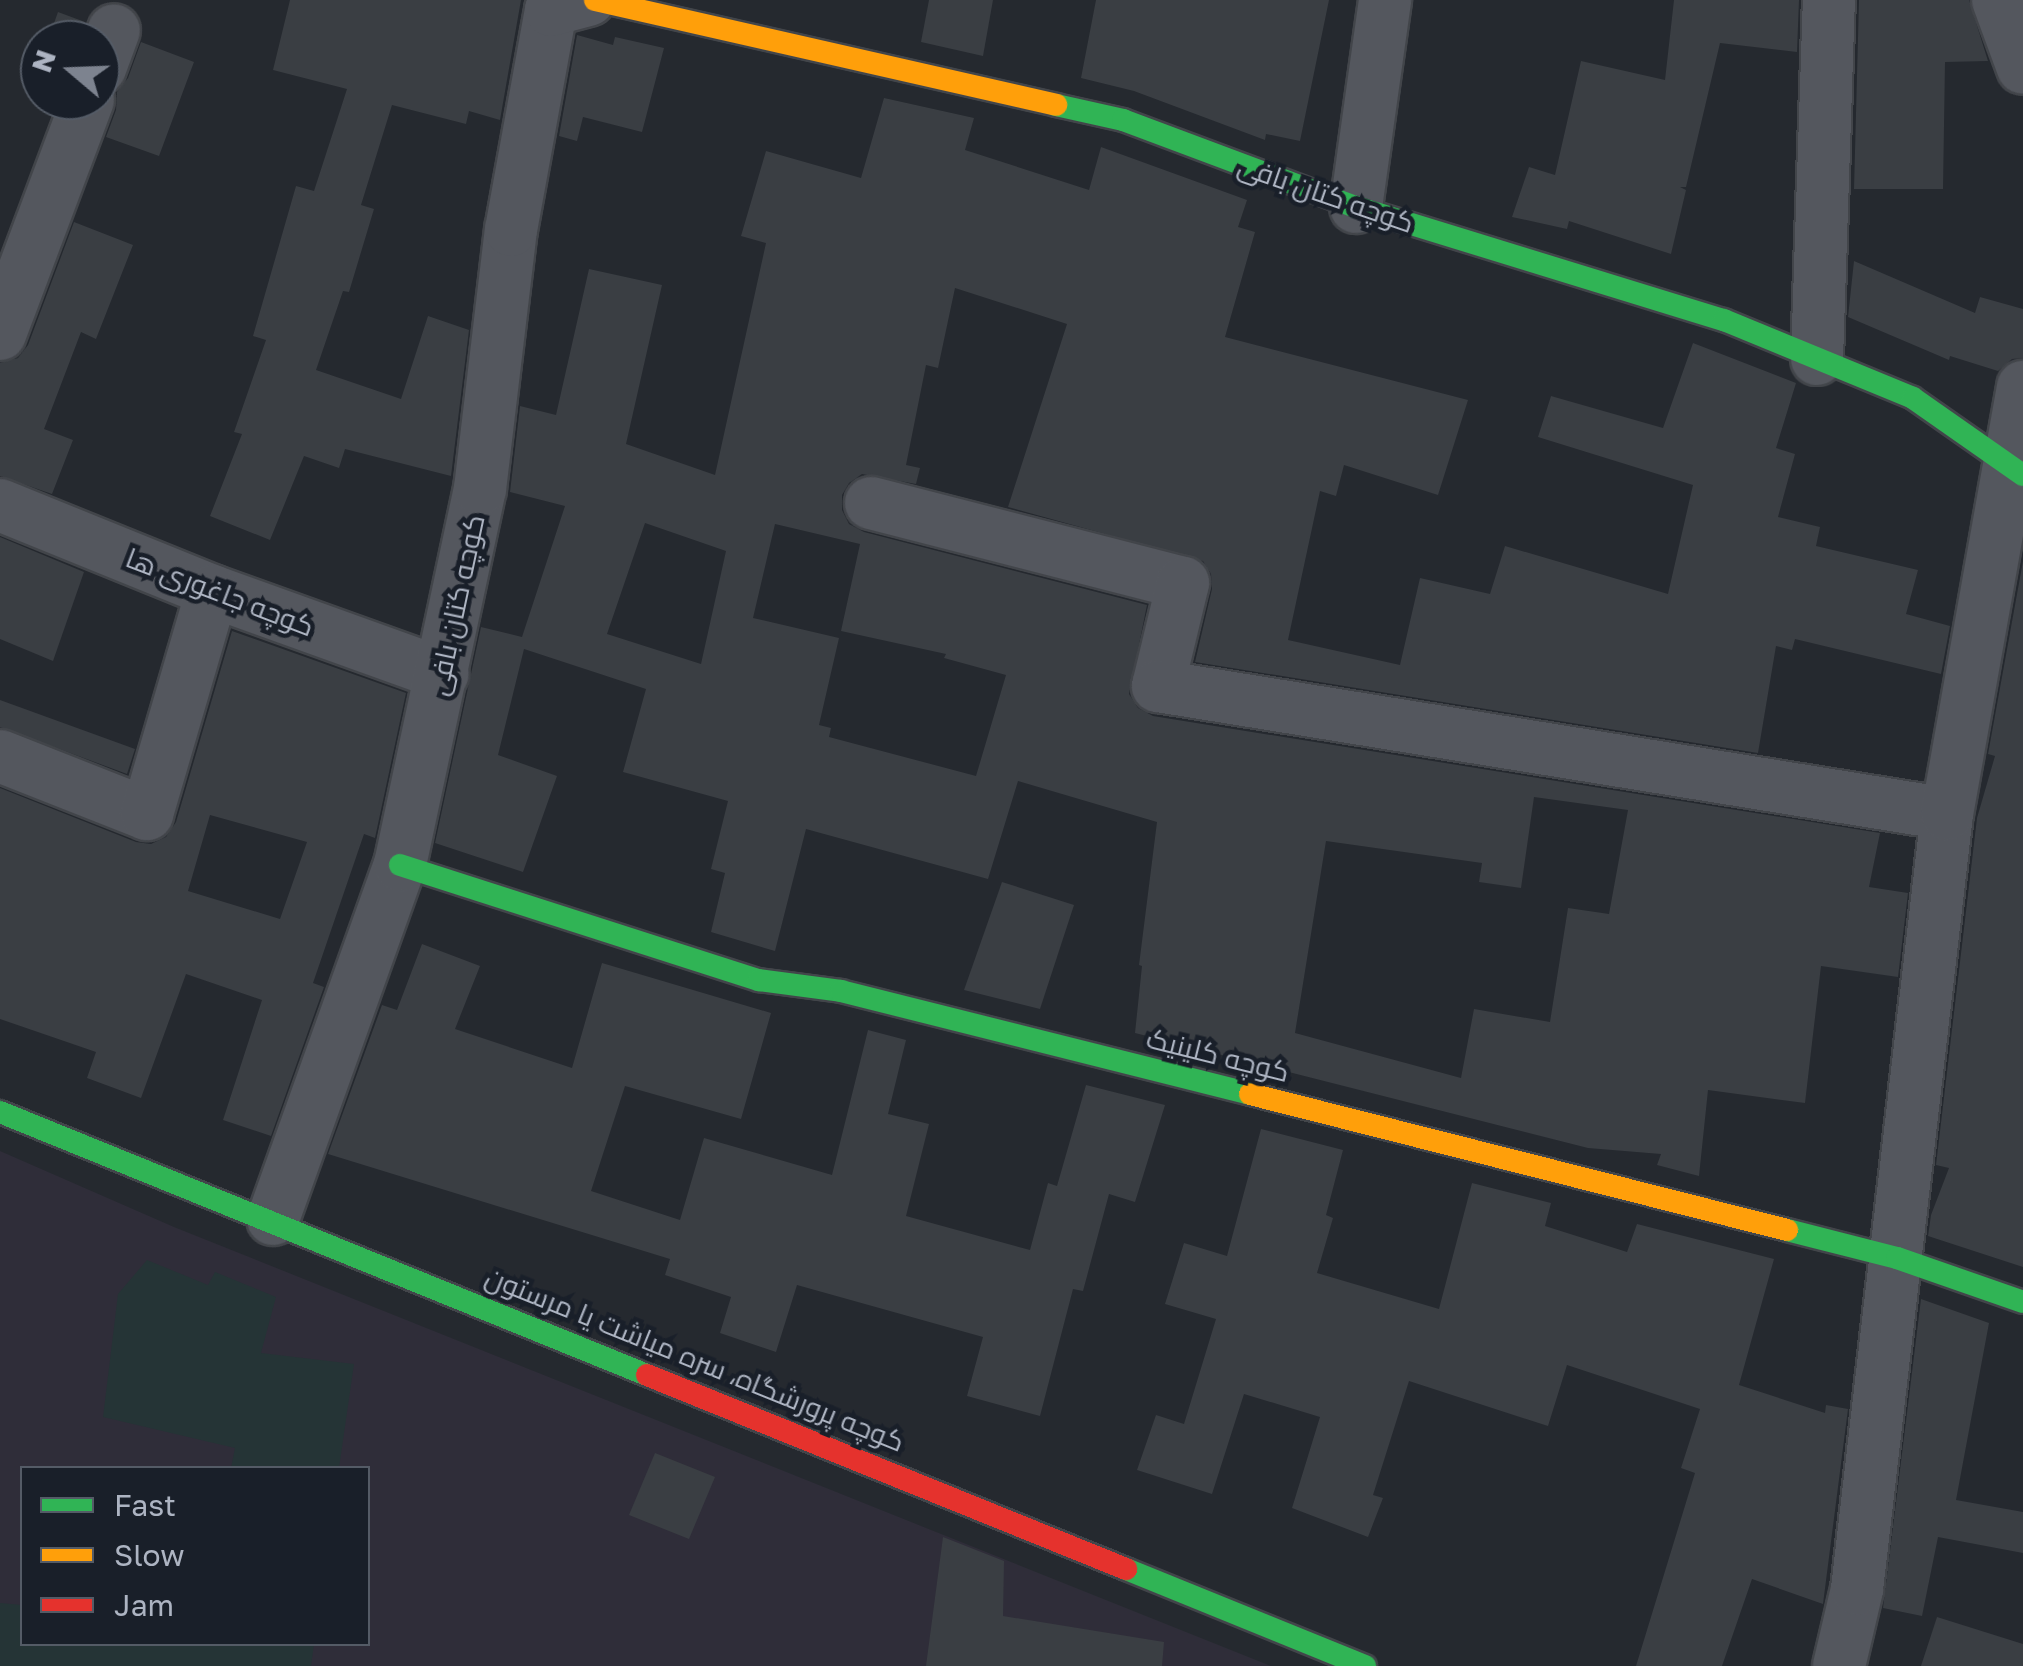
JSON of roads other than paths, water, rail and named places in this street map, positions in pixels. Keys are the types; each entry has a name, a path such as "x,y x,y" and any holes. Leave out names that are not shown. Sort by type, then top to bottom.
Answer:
{"street":[{"path":"1356,208 1384,0"},
{"path":"1817,359 1830,0"},
{"path":"1998,0 2023,68"},
{"name":"کوچه کتان بافی","path":"273,1219 400,865 480,490 511,230 572,2 1124,120 1356,208 1724,320 1913,398 1960,426 2017,471"},
{"path":"0,334 80,120"},
{"path":"1839,1666 1857,1589 1947,814 2017,471 2023,387"},
{"path":"870,503 1183,582 1158,686 1947,814"},
{"name":"کوچه جاغوری ها","path":"0,505 212,591 442,674"},
{"path":"0,756 147,814 212,591"},
{"name":"کوچه کلینیک","path":"400,865 759,980 841,991 1897,1258 2023,1302"},
{"name":"کوچه پرورشگاه، سره میاشت یا مرستون","path":"0,1112 273,1219 1365,1666"}]}
